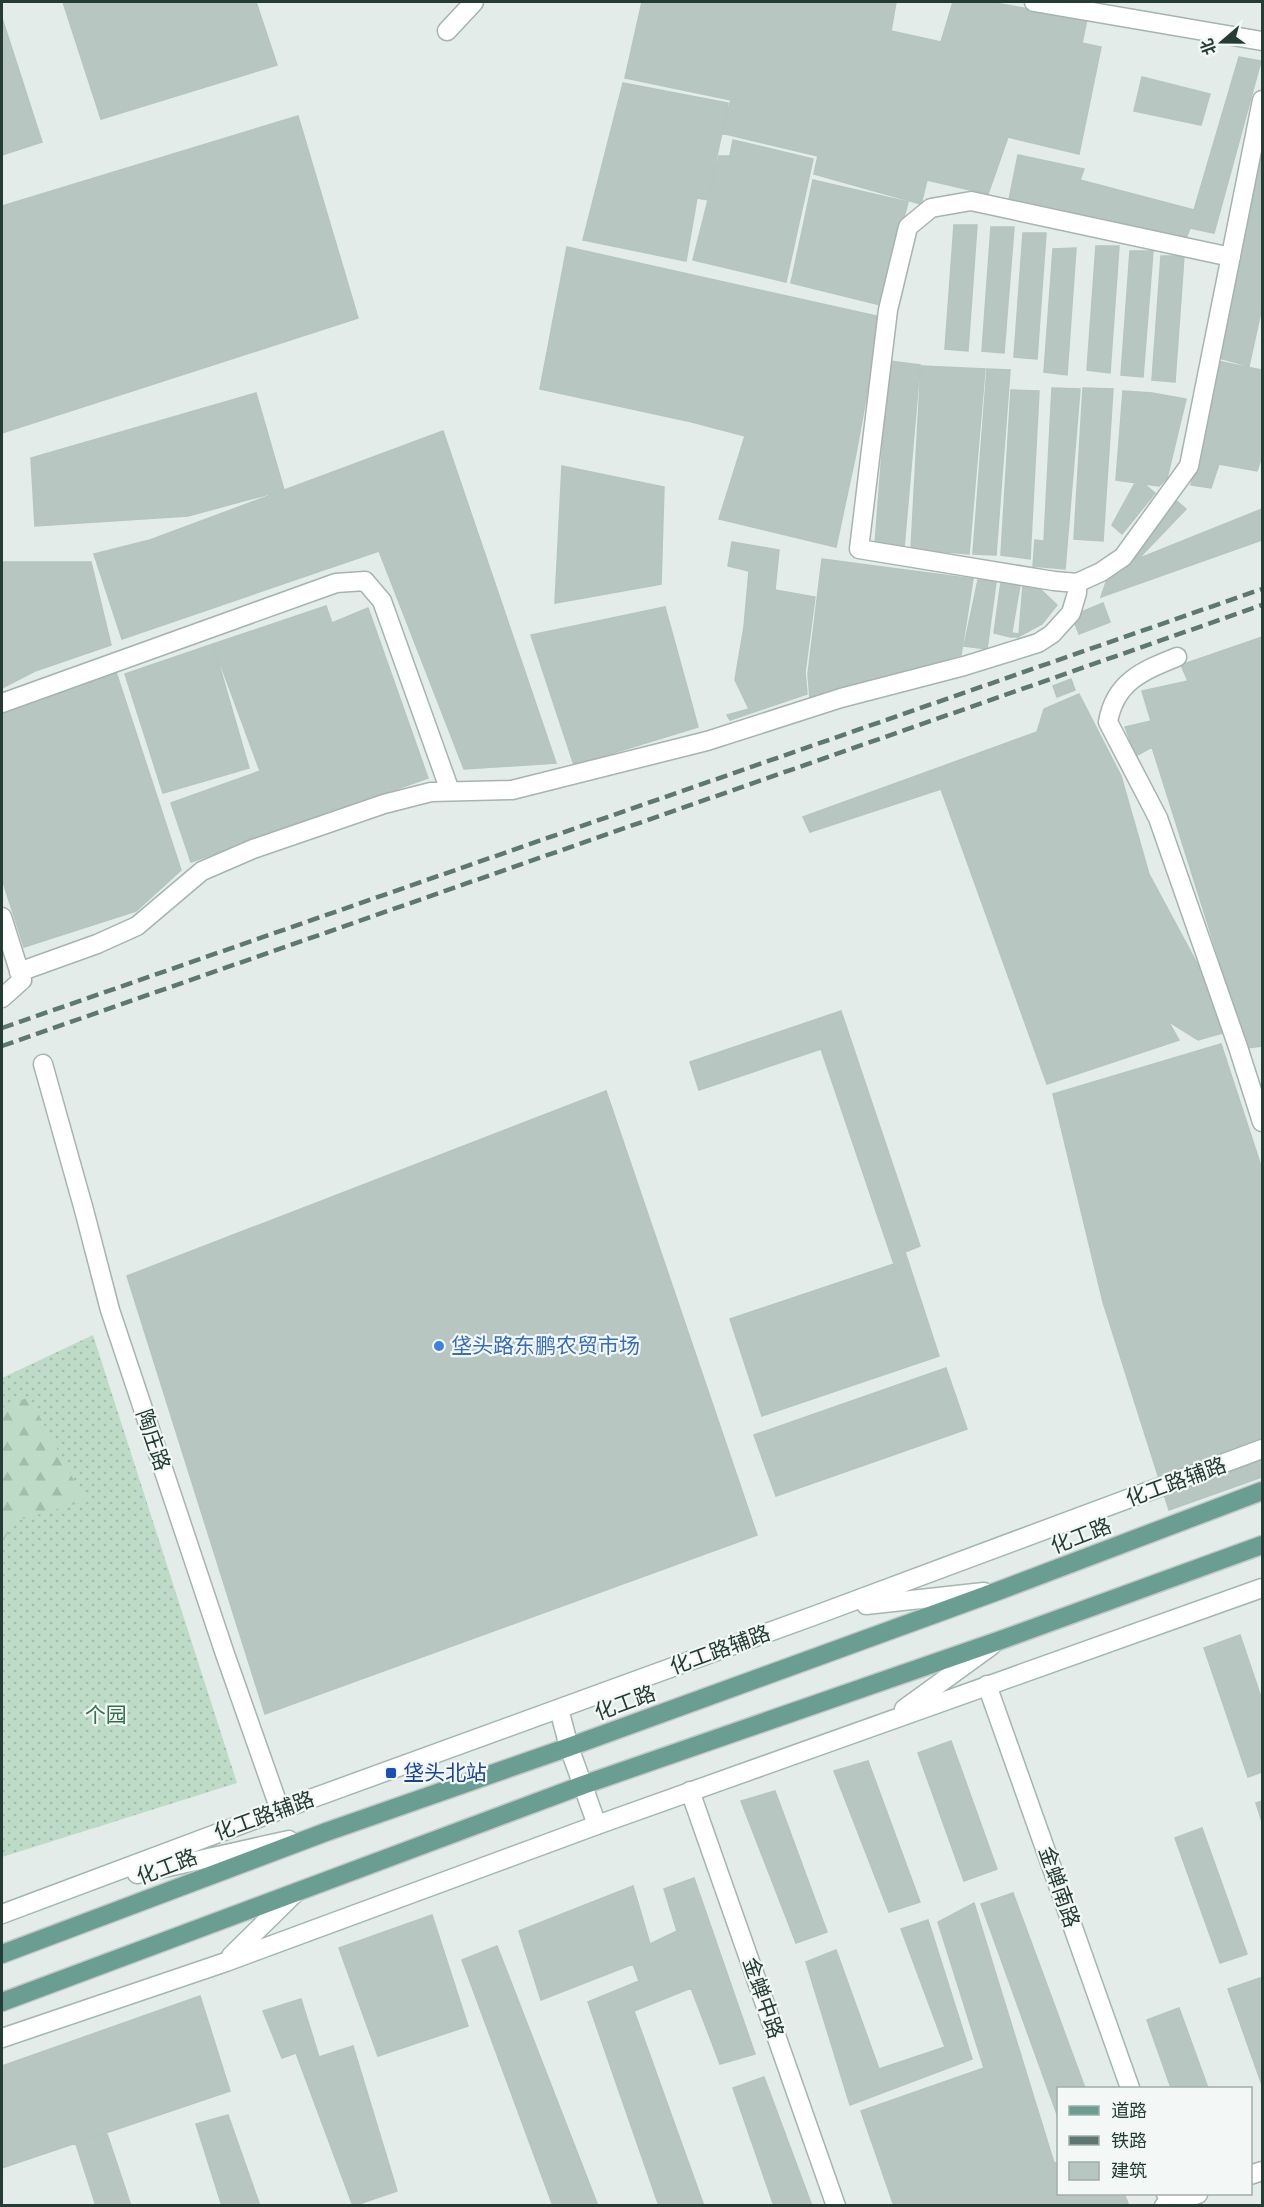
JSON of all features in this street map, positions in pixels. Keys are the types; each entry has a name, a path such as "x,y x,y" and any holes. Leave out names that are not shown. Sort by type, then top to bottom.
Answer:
{"main road":[{"name":"化工路","path":"2,1954 326,1832 569,1747 998,1591 1263,1491"},
{"path":"2,2002 583,1785 998,1641 1263,1545"}],"street":[{"path":"447,31 474,2"},
{"path":"1034,2 1263,41"},
{"path":"1231,257 971,201 931,208 908,227 888,310 860,549 1077,583 1101,572 1123,557 1189,466 1263,100"},
{"path":"2,703 336,583 365,581 382,601 450,791"},
{"path":"2,998 20,976 137,926 201,871 253,849 384,804 431,792 512,790 707,741 841,698 964,666 1038,643 1052,634 1071,613 1077,593 1077,583"},
{"path":"1177,657 1146,669 1121,689 1111,705 1108,722 1158,819 1239,1047 1263,1122"},
{"path":"2,917 20,976"},
{"name":"陶庄路","path":"43,1064 110,1310 225,1654 280,1809"},
{"name":"化工路辅路","path":"2,1914 280,1809 816,1616 1263,1449"},
{"path":"2,2038 226,1962 690,1791 1262,1590"},
{"path":"816,1616 878,1603 998,1591"},
{"path":"888,1720 998,1641"},
{"name":"金蝉南路","path":"987,1685 1130,2087"},
{"path":"559,1709 569,1747 597,1825"},
{"name":"金蝉中路","path":"690,1791 836,2205"},
{"name":"化工路辅路","path":"77,1887 326,1832"},
{"path":"226,1962 294,1894"},
{"path":"1168,2202 1191,2195"}],"green space":[{"name":"个园","path":"93,1335 237,1783 2,1857 2,1378"},
{"path":"29,1397 85,1501 16,1521 2,1542 2,1408"}],"building":[{"path":"63,2 256,2 277,65 101,119"},
{"path":"642,2 896,2 891,31 941,42 953,2 989,2 1087,19 1082,43 1101,47 1079,154 1008,137 988,194 927,180 921,204 814,174 818,156 721,133 731,100 625,78"},
{"path":"2,18 42,142 2,155"},
{"path":"1239,57 1261,61 1214,233 1190,228 1185,241 1009,200 1018,155 1084,169 1080,180 1194,210"},
{"path":"1142,77 1210,94 1201,125 1134,111"},
{"path":"623,83 728,103 708,200 697,198 686,261 583,240"},
{"path":"298,116 358,318 2,433 2,206"},
{"path":"1262,139 1262,207 1248,203"},
{"path":"733,140 813,159 786,282 693,260 719,156 730,156"},
{"path":"813,180 908,202 881,305 791,283"},
{"path":"1250,201 1262,204 1262,307 1249,366 1219,358"},
{"path":"954,225 977,225 968,351 945,349"},
{"path":"991,227 1014,227 1004,353 982,351"},
{"path":"1023,233 1046,233 1037,359 1014,357"},
{"path":"1096,246 1119,246 1110,373 1087,370"},
{"path":"567,247 881,317 836,547 719,519 745,436 692,422 540,389"},
{"path":"1076,248 1067,375 1044,372 1053,249"},
{"path":"1130,251 1153,251 1143,377 1121,375"},
{"path":"1161,256 1184,256 1175,382 1152,380"},
{"path":"889,361 920,365 904,548 875,545"},
{"path":"1217,361 1262,370 1262,456 1257,471 1219,464 1211,488 1191,485"},
{"path":"921,366 985,369 969,554 911,549"},
{"path":"987,369 1010,370 996,555 973,554"},
{"path":"1052,388 1080,389 1065,569 1033,566 1035,540 1044,541"},
{"path":"1083,388 1113,389 1103,541 1074,539"},
{"path":"1011,390 1039,391 1030,559 1001,555"},
{"path":"1123,391 1186,399 1167,478 1159,486 1116,480"},
{"path":"256,393 284,490 188,516 35,526 31,458"},
{"path":"443,431 556,763 464,769 379,551 122,639 94,554 150,540"},
{"path":"562,466 664,487 661,584 555,603"},
{"path":"1135,483 1144,484 1155,493 1122,534 1112,525"},
{"path":"1171,496 1186,509 1140,557 1116,567"},
{"path":"1262,509 1262,540 1101,597 1110,570"},
{"path":"732,542 779,550 775,590 815,597 805,672 807,694 730,720 727,715 749,709 735,680 744,627 749,571 728,566"},
{"path":"822,559 973,579 961,655 810,699 808,674"},
{"path":"2,562 91,562 111,645 35,671 2,688"},
{"path":"978,580 996,582 987,649 964,646"},
{"path":"1001,582 1020,585 1011,637 994,633"},
{"path":"1023,586 1039,588 1057,605 1042,624 1018,637 1011,637 1012,633 1019,634"},
{"path":"1103,603 1110,622 1079,634 1072,616"},
{"path":"326,606 332,623 368,608 428,778 191,862 171,803 260,771 213,644"},
{"path":"665,607 698,727 574,765 531,635"},
{"path":"1262,637 1262,1046 1247,1048 1152,747 1136,756 1125,727 1151,721 1142,691 1188,681 1181,665"},
{"path":"213,644 249,768 163,793 125,674"},
{"path":"116,672 181,870 136,911 24,947 2,879 2,715 9,710"},
{"path":"1071,679 1075,690 1057,697 1053,686"},
{"path":"1079,694 1121,776 1149,874 1200,969 1226,1032 1198,1040 1168,1021 1179,1040 1047,1084 941,789 810,832 803,817 1037,732 1044,709"},
{"path":"841,1011 920,1246 905,1252 939,1356 762,1416 730,1319 894,1264 821,1049 699,1090 690,1062"},
{"path":"1221,1044 1262,1169 1262,1477 1169,1510 1103,1302 1053,1094"},
{"name":"垡头路东鹏农贸市场","path":"606,1091 757,1535 265,1714 127,1276"},
{"path":"946,1368 967,1429 776,1496 754,1435"},
{"path":"1240,1635 1262,1700 1262,1772 1248,1777 1204,1648"},
{"path":"951,1741 997,1869 964,1881 918,1753"},
{"path":"868,1761 920,1902 889,1912 834,1771"},
{"path":"775,1791 827,1932 796,1943 741,1801"},
{"path":"1262,1801 1262,1822 1256,1803"},
{"path":"1202,1828 1247,1954 1220,1963 1175,1838"},
{"path":"694,1878 755,2054 720,2064 691,1988 634,2011 704,2206 659,2206 588,2002 639,1981 633,1964 541,2000 519,1931 633,1886 650,1944 677,1931 664,1889"},
{"path":"1013,1893 1085,2087 1057,2087 1057,2114 981,1904"},
{"path":"974,1903 1054,2163 1057,2162 1057,2195 1124,2195 1128,2203 1119,2206 894,2206 861,2111 984,2068 938,1922"},
{"path":"432,1915 468,2026 378,2056 339,1948"},
{"path":"928,1920 972,2059 850,2105 806,1962 836,1950 879,2069 945,2047 901,1929"},
{"path":"497,1946 598,2206 553,2206 462,1960"},
{"path":"1260,1978 1262,1986 1262,2085 1228,1989"},
{"path":"200,1996 230,2091 2,2168 2,2066"},
{"path":"301,1999 319,2057 353,2046 397,2191 353,2206 296,2053 282,2058 263,2011"},
{"path":"1179,2008 1208,2087 1171,2087 1147,2020"},
{"path":"764,2077 812,2206 774,2206 733,2088"},
{"path":"228,2115 260,2206 222,2206 196,2124"},
{"path":"106,2131 131,2206 96,2206 75,2141"}],"railway":[{"path":"2,1028 1262,589"},
{"path":"2,1046 1262,605"}],"place":[{"name":"垡头路东鹏农贸市场","path":"439,1346"},
{"name":"垡头北站","path":"391,1773"}]}
